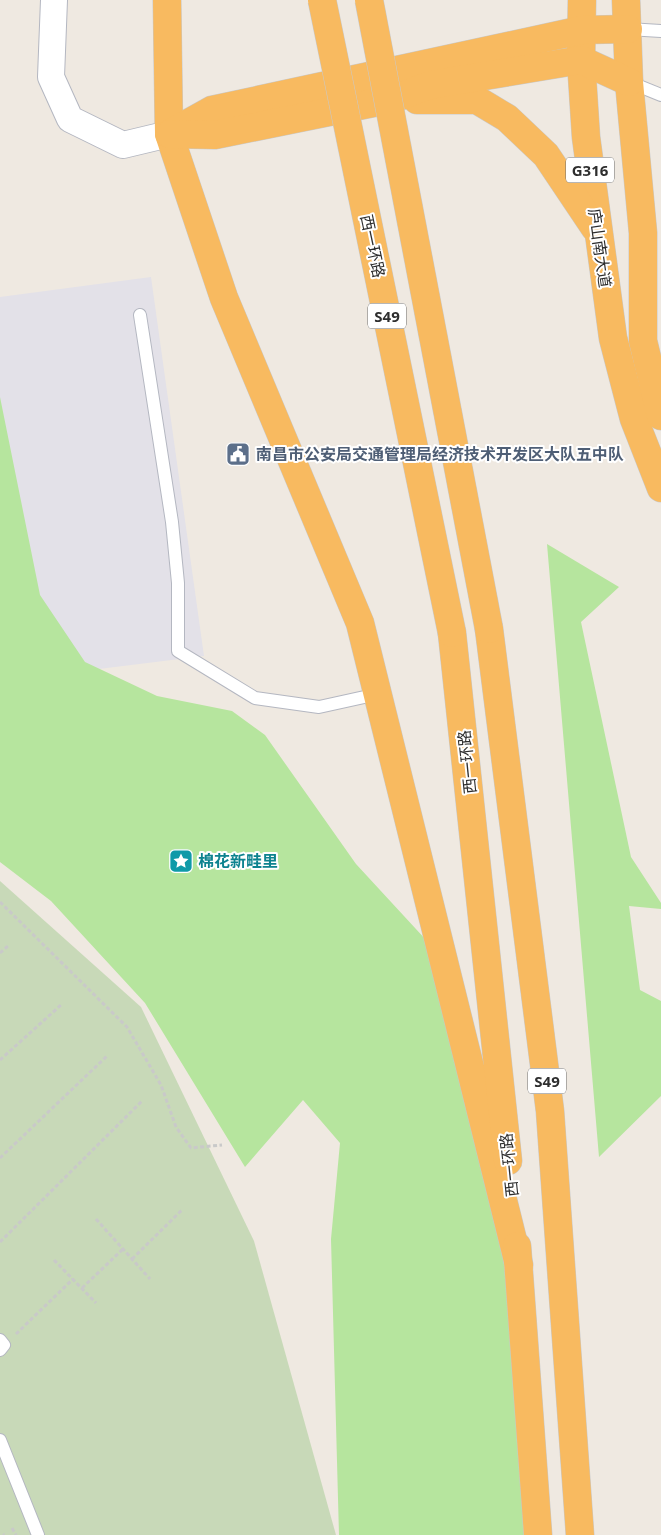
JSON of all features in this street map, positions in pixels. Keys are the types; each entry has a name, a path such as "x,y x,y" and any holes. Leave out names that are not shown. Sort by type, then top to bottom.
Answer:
{"highway":[{"path":"167,0 169,134 224,298 360,624 519,1265"},
{"name":"西一环路","path":"322,0 452,633 519,1265 538,1535"},
{"name":"S49","path":"369,0 489,629 550,1111 580,1535"},
{"path":"561,0 582,30"},
{"name":"庐山南大道","path":"582,0 581,60 586,137 613,338 634,419 661,488"},
{"name":"G316","path":"626,0 629,82 642,233 643,341 661,416"},
{"path":"169,134 212,110 582,30 628,29"},
{"path":"169,134 215,135 393,99 430,85 581,60 629,82"},
{"path":"393,99 477,100 508,118 546,155 598,232"}],"street":[{"path":"54,0 51,77 70,119 123,145 169,134"}],"lane":[{"path":"628,29 661,31"},
{"path":"629,82 661,95"},
{"path":"140,315 172,522 178,583 178,651 255,698 319,707 378,694"},
{"path":"0,1440 38,1535"}],"path":[{"path":"0,902 127,1027 161,1085 176,1127 191,1148 222,1145"},
{"path":"0,953 9,945"},
{"path":"0,1060 62,1004"},
{"path":"0,1158 107,1056"},
{"path":"0,1242 142,1100"},
{"path":"132,1259 183,1209"},
{"path":"96,1219 150,1280"},
{"path":"82,1288 122,1249"},
{"path":"54,1260 96,1303"},
{"path":"1,1345 73,1279"},
{"path":"12,1528 16,1535"}],"shaded area":[{"path":"151,277 204,656 34,677 0,470 0,297"}],"green space":[{"path":"0,397 40,595 85,662 157,696 232,711 265,735 356,864 439,954 507,1275 525,1535 339,1535 331,1239 340,1143 303,1100 245,1167 145,1003 51,901 0,862"},
{"path":"547,544 619,587 581,622 631,857 661,903 661,909 629,906 640,990 661,1001 661,1096 599,1157"},
{"path":"0,881 141,1007 254,1241 336,1535 0,1535"}],"place":[{"name":"南昌市公安局交通管理局经济技术开发区大队五中队","path":"238,454"},
{"name":"棉花新畦里","path":"181,861"}]}
